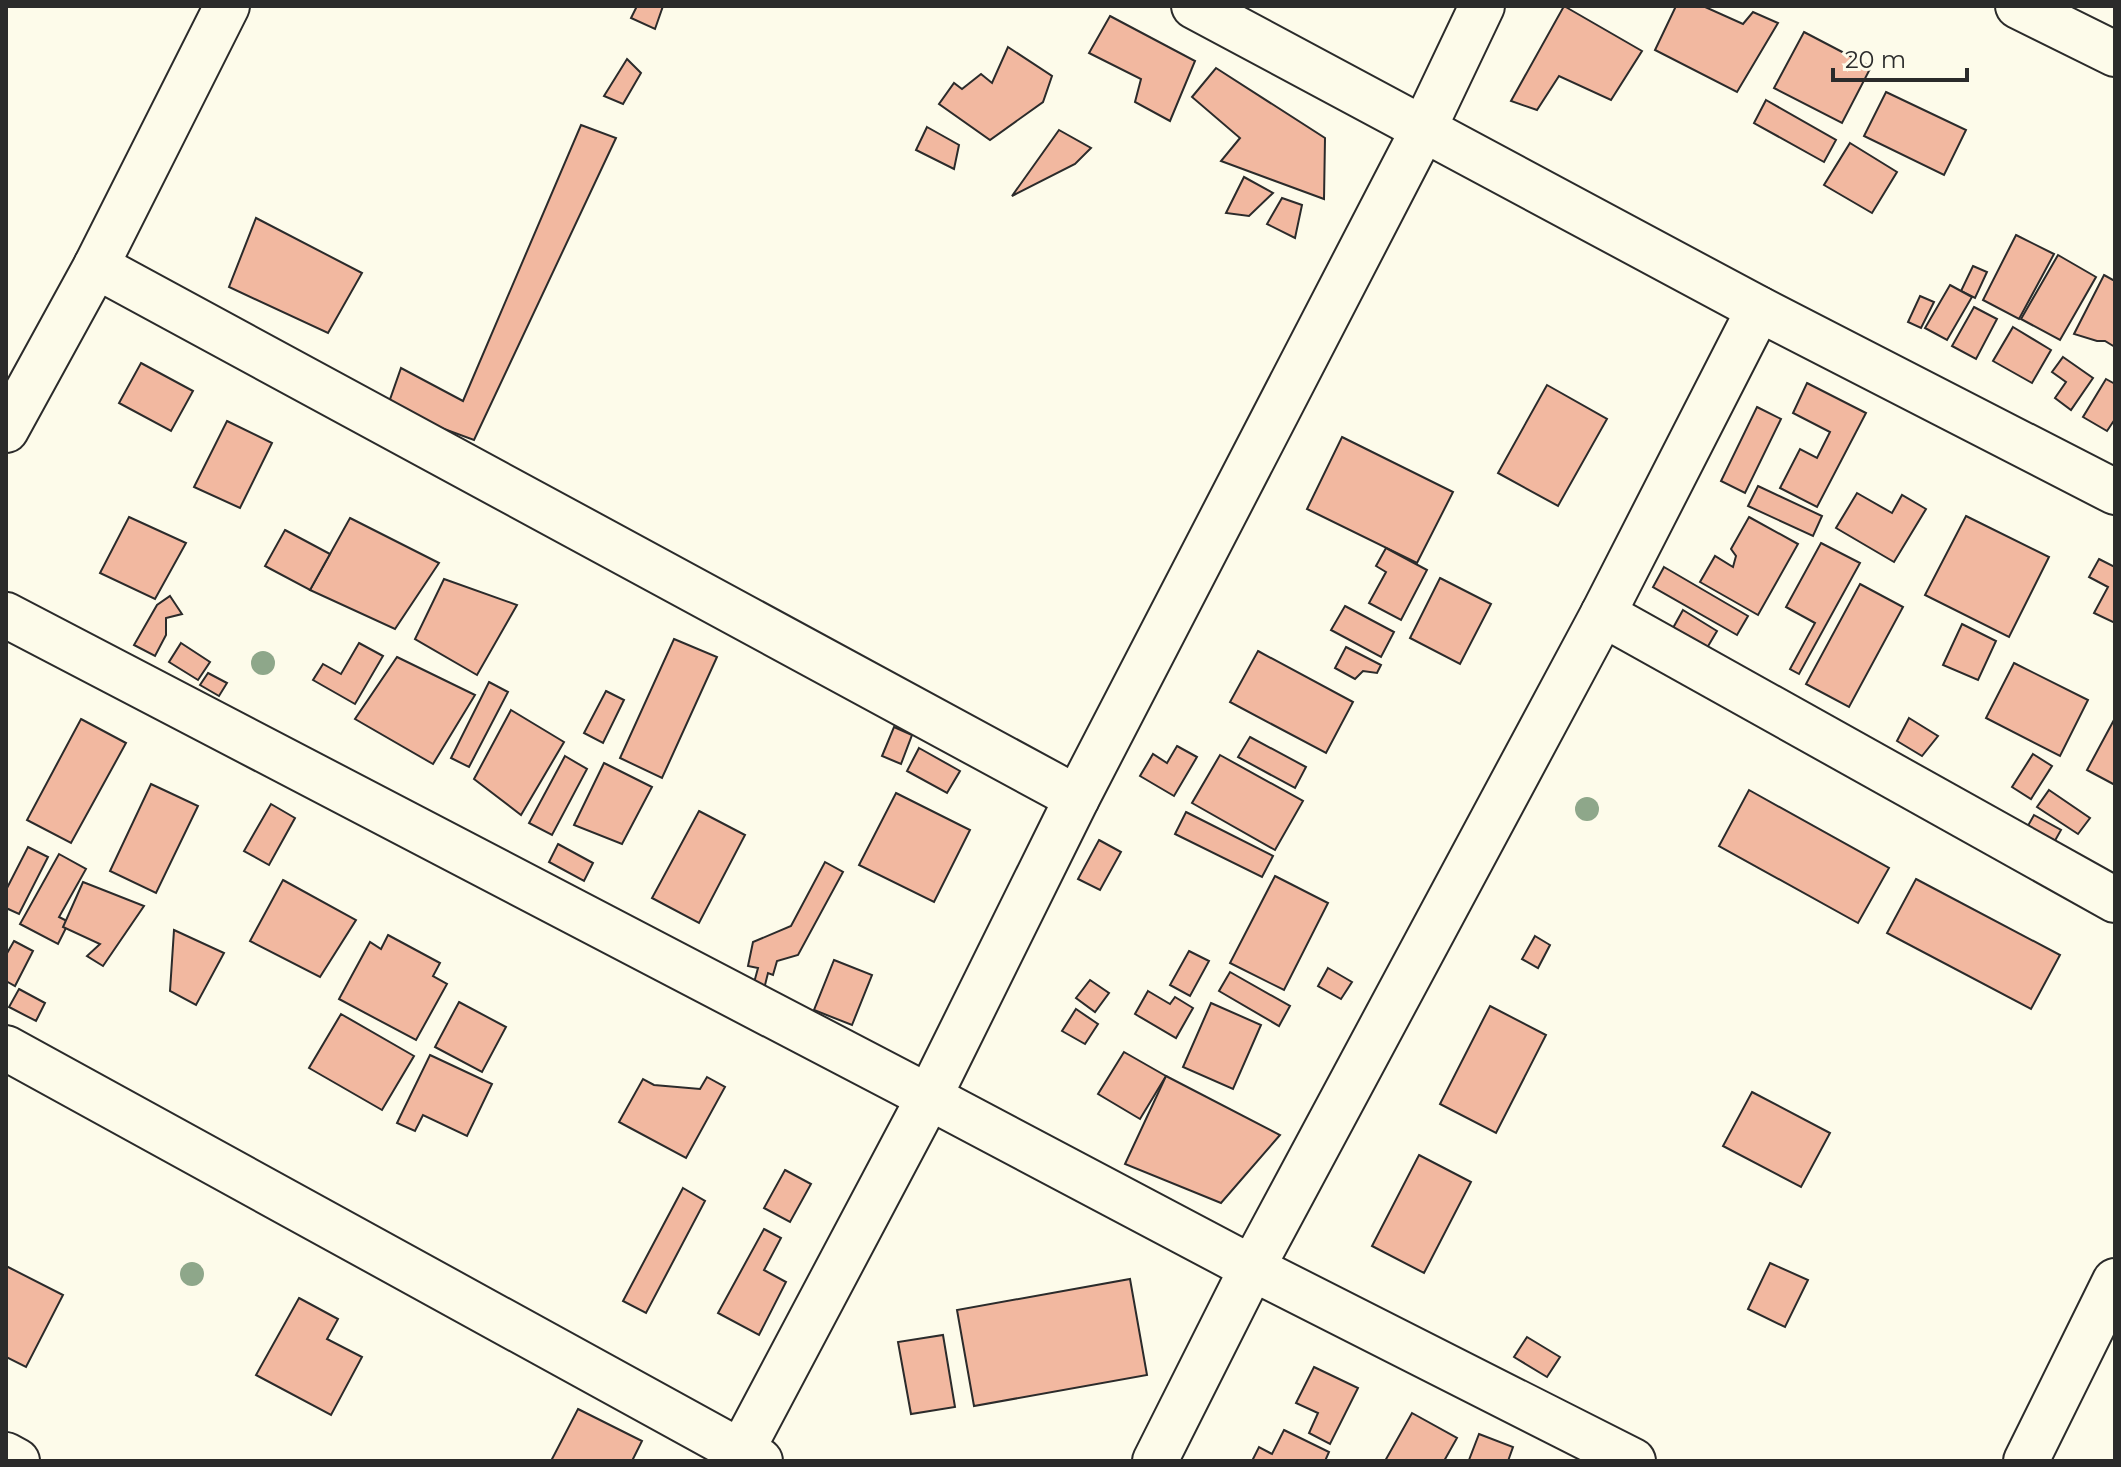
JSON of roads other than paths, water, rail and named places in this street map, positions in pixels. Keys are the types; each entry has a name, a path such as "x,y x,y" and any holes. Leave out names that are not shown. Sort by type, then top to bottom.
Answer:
{"street":[{"path":"6,430 96,266 227,6"},
{"path":"1194,6 1759,309 2115,492"},
{"path":"6,1048 746,1458 1077,798 1423,130 1482,6"},
{"path":"2018,6 2115,54"},
{"path":"96,266 1077,798"},
{"path":"1155,1461 1252,1268 1603,614 1759,309"},
{"path":"1603,614 2115,900"},
{"path":"6,615 1252,1268 1633,1461"},
{"path":"2026,1461 2111,1299"},
{"path":"6,1455 17,1461"}]}
